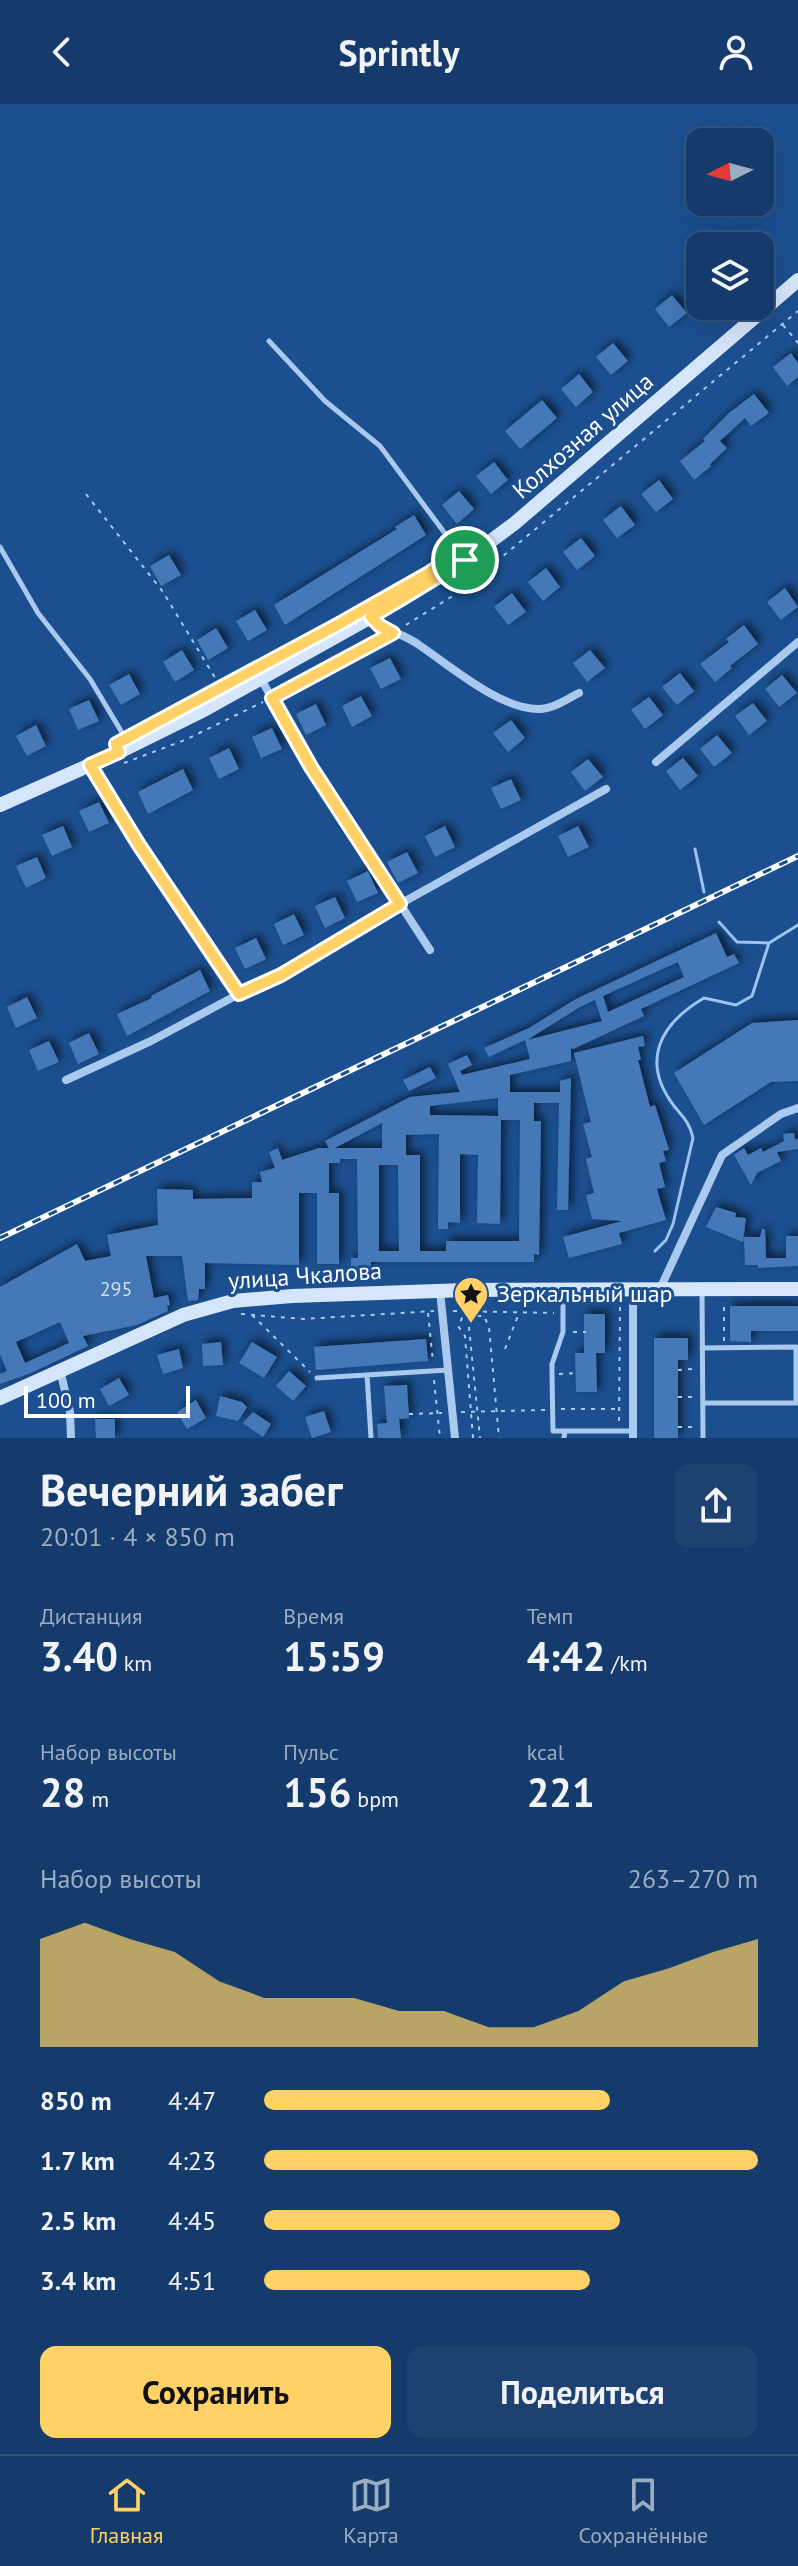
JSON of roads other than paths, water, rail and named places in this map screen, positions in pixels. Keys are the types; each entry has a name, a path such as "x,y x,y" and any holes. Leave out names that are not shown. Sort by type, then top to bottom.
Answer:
{"main road":[{"name":"Колхозная улица","path":"0,805 125,749 227,698 465,560 515,523 798,280"},
{"name":"улица Чкалова","path":"0,1398 183,1315 233,1301 440,1291 798,1289"}],"street":[{"path":"371,617 380,626 415,642 483,690 527,708 550,707 579,693"},
{"path":"656,762 798,642"},
{"path":"261,679 311,767 430,950"},
{"path":"90,765 139,845 239,994"},
{"path":"66,1080 281,975 400,904 606,789"},
{"path":"660,1289 722,1155 781,1114 798,1108"},
{"path":"633,1289 633,1434"},
{"path":"440,1291 455,1438"},
{"path":"60,1370 68,1402 71,1438"}],"lane":[{"path":"269,341 325,401 380,446 465,560"},
{"path":"0,547 38,613 90,679 125,749"},
{"path":"702,1289 703,1438"},
{"path":"563,1304 563,1332 552,1364 553,1431 564,1434 619,1431 633,1434"},
{"path":"702,1348 796,1347 797,1403 703,1400"},
{"path":"317,1378 448,1370"},
{"path":"367,1375 371,1438"}],"waterway":[{"path":"695,849 704,892"},
{"path":"719,922 737,942 769,943"},
{"path":"655,1251 666,1240 673,1224 693,1138 688,1124 664,1090 658,1074 660,1045 676,1020 704,998 736,1005 752,996 769,943 798,925"}],"railway":[{"path":"0,1238 798,856"}],"place":[{"name":"Зеркальный шар","path":"471,1325"}]}
